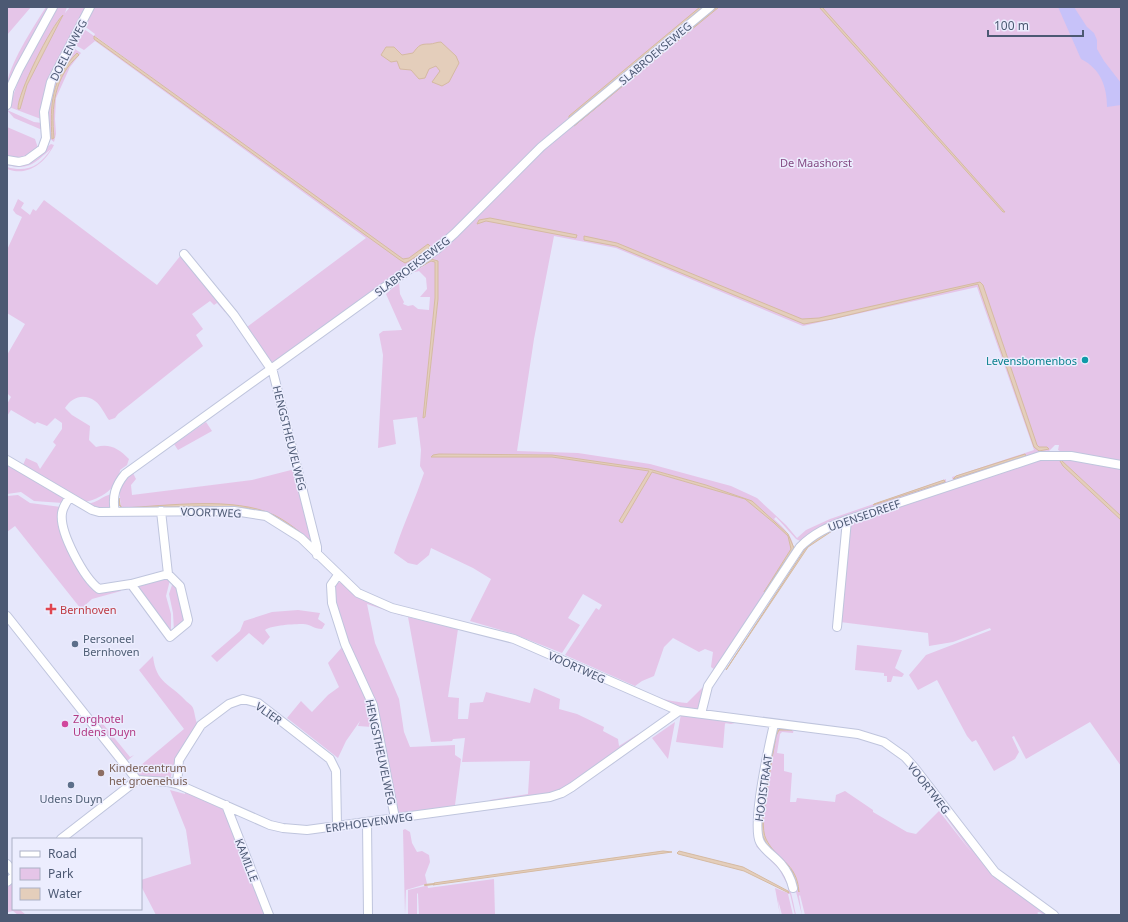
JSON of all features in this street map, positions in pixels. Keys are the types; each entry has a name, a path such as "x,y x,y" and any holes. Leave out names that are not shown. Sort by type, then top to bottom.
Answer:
{"street":[{"path":"7,105 8,94 19,69 52,7"},
{"name":"DOELENWEG","path":"7,160 19,162 27,160 42,149 46,138 44,112 51,82 90,7"},
{"name":"SLABROEKSEWEG","path":"114,512 114,490 118,482 125,474 436,250 541,147 710,7"},
{"name":"HENGSTHEUVELWEG","path":"184,254 234,315 272,368 317,547 317,555"},
{"name":"UDENSEDREEF","path":"701,714 708,686 800,547 811,536 825,528 847,520 1040,456 1071,456 1121,465"},
{"name":"VOORTWEG","path":"7,460 92,510 114,512 234,510 266,516 301,538 358,593 378,603 514,640 679,711 858,734 871,737 894,748 914,767 995,872 1054,915"},
{"path":"70,496 62,512 64,529 75,556 96,587 103,589 131,584 168,574"},
{"path":"131,584 170,637 187,623 188,620 180,586 168,574 161,511"},
{"path":"837,627 847,520"},
{"name":"HENGSTHEUVELWEG","path":"338,575 331,585 332,603 345,644 373,705 395,818"},
{"path":"7,616 137,780 62,838"},
{"name":"VLIER","path":"177,784 179,760 201,725 228,704 243,699 258,703 330,759 336,771 337,826"},
{"name":"ERPHOEVENWEG","path":"137,780 177,784 270,825 283,828 307,830 550,797 562,793 679,711"},
{"name":"HOOISTRAAT","path":"774,724 762,792 757,832 760,842 780,863 789,877 793,888"},
{"name":"KAMILLE","path":"226,805 269,915"},
{"path":"366,822 368,915"}],"green space":[{"path":"7,7 31,7 7,35"},
{"path":"46,7 49,7 7,87 11,69 16,58 28,35"},
{"name":"De Maashorst","path":"57,7 67,7 65,13 70,7 1121,7 1121,516 1061,460 1060,461 1121,520 1121,766 1090,722 1026,759 1014,736 1012,737 1019,752 1015,759 994,771 976,740 972,742 967,736 937,680 918,690 909,675 926,655 991,630 990,628 953,642 929,646 928,633 840,622 850,521 1035,459 1065,457 1064,453 1058,450 1059,445 1055,445 1046,454 953,481 952,477 1034,450 977,287 803,326 616,248 554,236 534,339 517,451 578,453 650,464 731,486 757,498 786,525 797,538 806,530 830,519 946,479 946,485 818,528 802,542 796,539 776,517 774,519 788,534 752,501 706,485 649,469 552,455 439,454 431,457 552,457 650,471 620,521 621,522 652,472 745,499 788,536 791,549 764,592 794,548 794,552 706,686 699,708 687,710 669,705 638,691 639,688 648,694 687,703 706,684 715,670 711,667 713,652 705,649 699,652 673,638 664,647 654,676 635,686 565,655 596,608 599,610 602,605 583,594 568,618 580,625 562,653 511,633 470,621 491,579 473,568 431,548 429,555 417,565 408,563 394,553 424,473 420,466 421,450 417,417 393,420 396,444 378,448 383,355 379,334 383,331 402,330 386,294 399,282 400,294 404,302 403,304 408,306 413,305 418,309 429,310 430,297 420,297 427,289 426,278 419,271 415,272 409,267 273,365 184,251 185,249 247,327 366,238 95,41 84,50 77,46 75,42 81,30 84,29 94,36 95,34 79,22 44,96 41,119 9,107 23,68","holes":["63,15 27,85 20,108 18,109 19,101 29,76 51,32","95,36 379,244 94,39","433,259 438,261 438,299 425,417 423,418 435,298 435,262 431,261 418,270"]},
{"path":"75,49 81,53 70,67 56,98 56,134 54,142 49,138 48,111 52,90 71,50","holes":["77,53 79,55 64,73 59,83 54,104 54,138 52,138 51,113 57,82 68,63"]},
{"path":"7,110 34,122 42,123 43,128 40,129 14,118"},
{"path":"7,127 35,139 38,148 22,158 7,156"},
{"path":"51,144 54,145 50,152 41,163 35,167 22,171 7,169 7,167 21,169 38,164 51,149 32,164 27,166 15,167 7,165 7,162 31,162 38,158"},
{"path":"18,199 24,203 21,208 30,215 33,209 36,211 44,200 157,285 181,255 228,310 225,312 217,303 214,305 210,301 192,314 203,329 196,335 203,346 115,418 109,420 101,407 87,397 78,397 71,401 65,408 72,415 90,426 89,440 96,447 110,446 122,452 129,459 127,465 120,470 116,482 108,492 90,501 84,502 23,465 26,458 37,463 40,469 56,445 53,442 62,429 62,423 55,418 47,426 37,422 35,424 11,410 7,416 7,404 11,397 7,393 7,355 25,324 7,313 7,250 22,217 16,214 13,210"},
{"path":"206,422 212,431 178,450 174,444"},
{"path":"7,462 62,495 65,499 63,503 34,501 21,492 7,494"},
{"path":"295,469 313,543 295,528 277,518 243,506 207,504 136,508 121,507 120,487 124,480 133,473 136,479 131,485 132,495 252,480"},
{"path":"112,494 110,508 104,510 87,504 105,496"},
{"path":"18,495 30,503 61,507 59,516 94,589 121,588 121,591 92,599 81,609 15,526 7,532 7,496"},
{"path":"164,577 170,580 166,596 171,614 171,633 138,590 138,586"},
{"path":"173,582 177,586 185,622 174,632 173,613 169,594"},
{"path":"341,582 401,613 403,616 367,604 375,643 399,699 404,732 410,747 455,745 455,755 461,759 455,805 480,803 400,815 397,813 379,721 347,644 332,595 336,583"},
{"path":"298,610 320,613 318,619 325,624 322,629 303,624 283,625 268,628 265,630 270,637 263,645 249,633 217,662 211,656 240,631 244,621 272,612"},
{"path":"408,617 458,629 448,697 459,698 458,719 468,719 470,703 483,702 486,692 530,703 534,688 560,699 559,709 577,714 604,727 603,731 618,739 619,746 638,734 640,736 573,784 554,794 490,801 528,794 530,761 462,762 465,738 453,739 452,741 431,742"},
{"path":"857,645 902,650 895,668 904,674 902,677 893,676 891,682 887,682 887,676 884,676 884,673 855,670"},
{"path":"343,646 364,688 376,731 372,732 372,727 358,726 360,721 346,741 338,758 287,718 301,701 312,712 328,695 339,687 328,663"},
{"path":"153,656 157,672 165,682 192,706 198,725 175,761 170,780 140,776 134,771 184,729 139,670"},
{"path":"681,714 734,721 735,723 725,723 723,748 676,742"},
{"path":"106,720 103,724 130,757 134,755 127,761 99,726"},
{"path":"675,722 668,759 652,738"},
{"path":"779,727 794,728 793,733 782,732 780,734 777,753 784,754 784,771 792,773 790,802 796,802 797,798 835,802 836,795 845,791 873,810 873,812 907,832 916,834 939,811 972,853 928,793 927,794 919,781 920,780 901,758 897,757 900,756 911,766 987,868 1006,884 1051,915 1044,915 1039,912 1037,913 1040,915 805,915 800,895 802,915 790,875 763,843 759,832 773,734","holes":["780,729 792,730 779,730 776,736 772,756 776,732","772,756 764,814 766,789","763,820 764,831 770,846 786,862 792,871 766,843 761,832","792,871 797,882 799,892"]},
{"path":"170,790 185,794 185,792 225,810 271,915 156,915 142,888 142,880 191,864 186,830"},
{"path":"405,829 410,832 412,843 417,852 422,851 429,855 430,862 425,875 428,888 494,879 495,915 419,915 417,893 417,915 408,915 408,890 425,886 426,884 406,890 405,915 403,830"},
{"path":"760,845 776,862 785,876 791,893 796,915 790,894 788,894 793,915 782,915 778,900 780,915 775,888 788,893 788,886 779,869 756,846"},
{"path":"12,883 12,910 20,910 26,915 18,915 13,911 8,912 7,915 7,888"}],"sand":[{"path":"1058,7 1074,7 1087,27 1094,33 1097,40 1097,49 1104,61 1121,83 1121,105 1107,107 1106,92 1102,79 1094,68 1081,59"}],"water":[{"path":"700,7 703,7 569,118 569,116"},
{"path":"717,7 719,7 574,126"},
{"path":"819,7 822,7 1005,212 1003,212"},
{"path":"63,15 27,85 20,109 18,109 23,90 36,60 51,32"},
{"path":"94,36 403,259 409,258 428,244 431,247 405,263 400,260 94,39"},
{"path":"441,42 456,56 459,63 449,82 442,86 432,82 440,71 436,66 429,69 425,78 419,79 411,70 400,69 397,61 391,62 381,55 386,47 394,47 402,55 413,53 422,45"},
{"path":"77,53 79,55 64,73 56,93 53,115 54,138 52,139 51,114 57,82 68,63"},
{"path":"490,218 577,235 576,238 486,221 477,224 479,220"},
{"path":"584,236 617,243 802,319 819,318 980,282 983,285 1037,445 1039,447 1047,447 1049,449 1039,451 1034,447 978,284 832,319 804,324 616,246 584,240"},
{"path":"431,259 438,261 438,299 425,417 423,418 435,298 435,262 431,261 417,269"},
{"path":"439,454 552,455 649,469 706,485 752,501 788,534 794,548 764,592 791,549 788,536 745,499 652,472 622,523 619,521 649,471 552,457 431,457"},
{"path":"1025,454 1026,456 953,479 956,476"},
{"path":"1061,460 1121,516 1121,520 1063,466 1060,461"},
{"path":"944,480 945,482 873,505 874,504"},
{"path":"179,504 220,504 258,509 274,515 289,524 312,542 277,518 248,508 203,506 122,508"},
{"path":"835,529 808,547 726,670 805,549 821,535"},
{"path":"780,729 792,730 779,730 776,736 772,761 776,732"},
{"path":"772,761 764,813 766,789"},
{"path":"763,819 766,839 770,846 786,862 792,871 766,843 761,832"},
{"path":"663,851 672,852 433,885 434,883"},
{"path":"679,851 743,867 788,891 789,893 744,871 678,854 677,853"},
{"path":"792,871 797,882 799,892"}],"waterway":[{"path":"425,885 434,884"}],"place":[{"name":"Levensbomenbos","path":"1085,360"},
{"name":"Bernhoven","path":"51,609"},
{"name":"Personeel Bernhoven","path":"75,644"},
{"name":"Zorghotel Udens Duyn","path":"65,724"},
{"name":"Kindercentrum het groenehuis","path":"101,773"},
{"name":"Udens Duyn","path":"71,785"}]}
